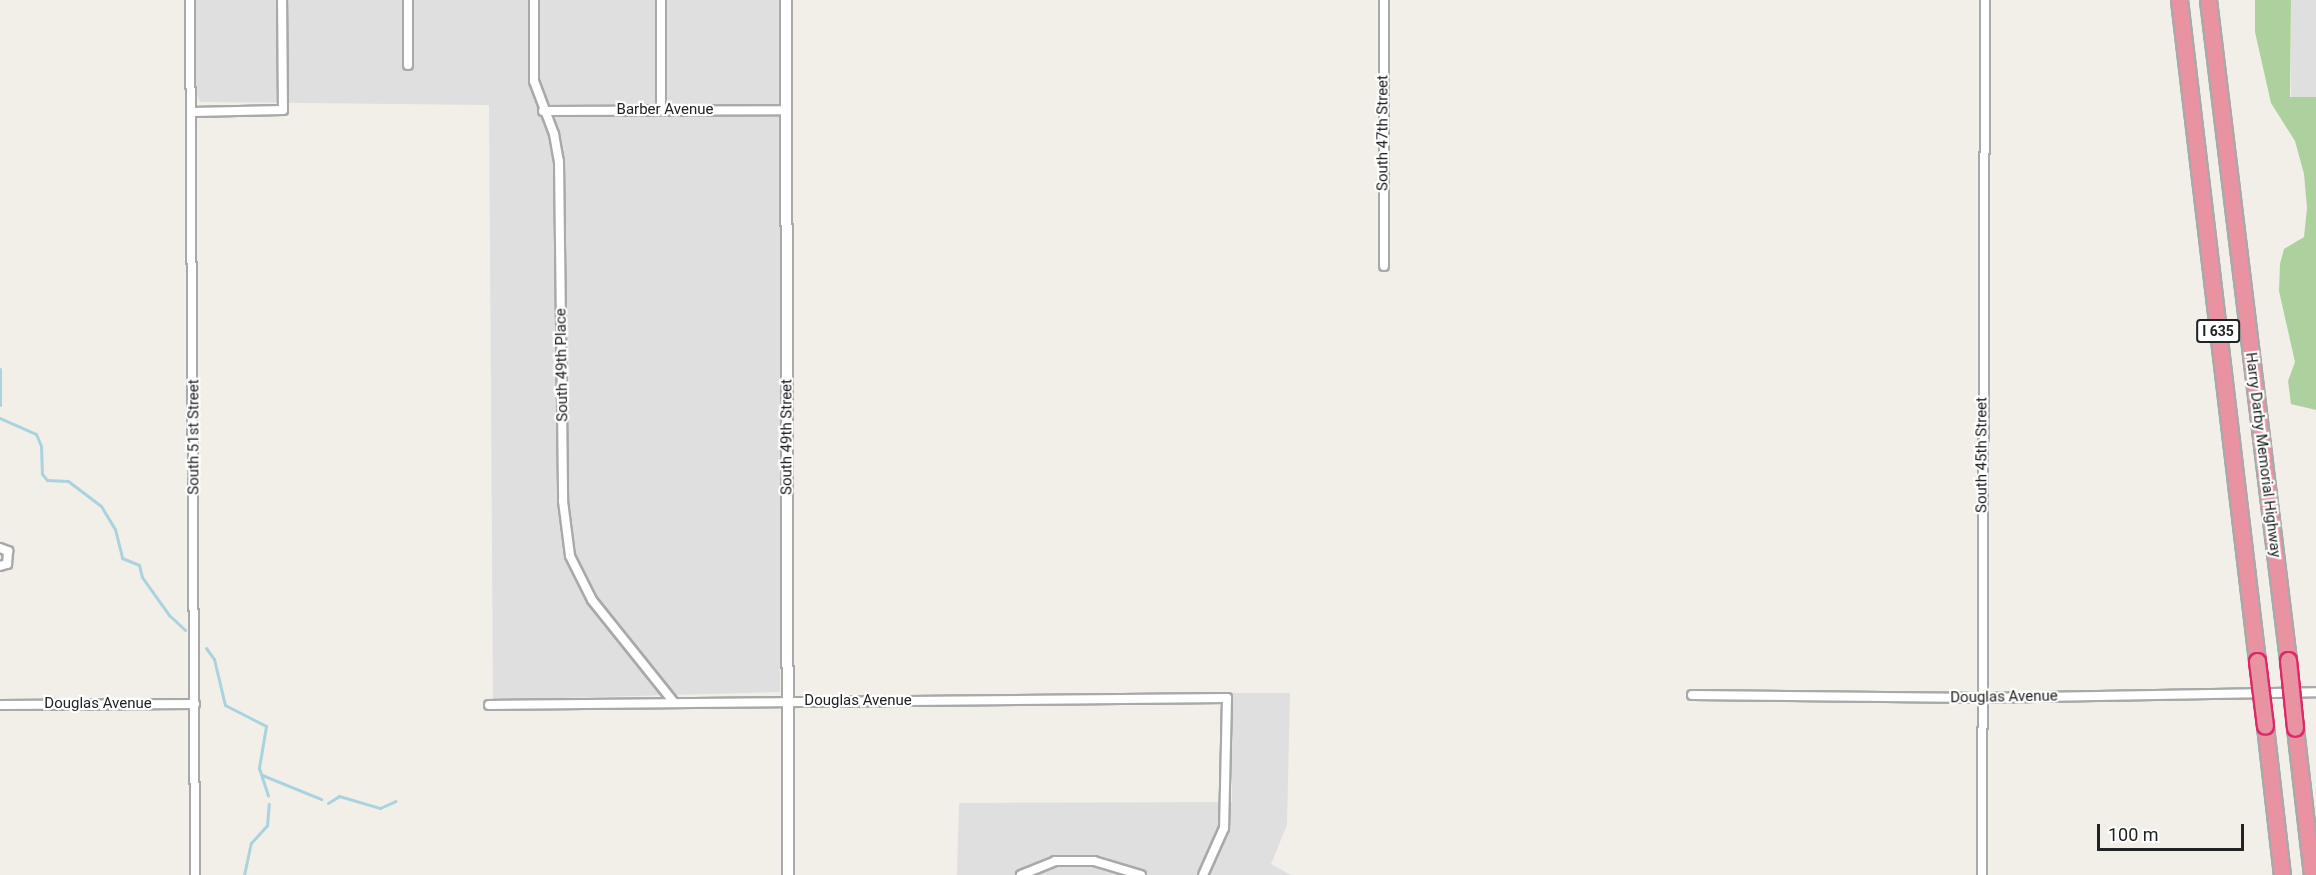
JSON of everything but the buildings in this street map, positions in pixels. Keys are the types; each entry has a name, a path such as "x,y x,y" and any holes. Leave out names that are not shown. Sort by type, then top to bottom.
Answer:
{"highway":[{"name":"Harry Darby Memorial Highway","path":"2179,0 2282,875"},
{"name":"Harry Darby Memorial Highway","path":"2208,0 2312,875"}],"street":[{"name":"South 51st Street","path":"190,0 193,112 195,875"},
{"path":"193,112 283,110 282,0"},
{"path":"408,0 408,64"},
{"name":"South 49th Place","path":"534,0 534,81 543,111 555,134 559,161 563,501 570,556 592,600 674,701"},
{"path":"660,0 661,110"},
{"name":"South 49th Street","path":"786,0 788,875"},
{"name":"South 47th Street","path":"1384,0 1384,266"},
{"name":"South 45th Street","path":"1982,875 1980,698 1985,0"},
{"name":"Barber Avenue","path":"543,111 786,110"},
{"path":"0,548 8,551 7,564 0,566"},
{"name":"Douglas Avenue","path":"1692,695 1980,698 2316,692"},
{"name":"Douglas Avenue","path":"489,705 674,701 1227,698 1224,828 1203,875"},
{"name":"Douglas Avenue","path":"0,705 195,704"},
{"path":"1021,875 1055,861 1094,861 1141,875"}],"shaded area":[{"path":"196,0 782,0 780,692 493,700 489,105 200,102 196,93"},
{"path":"2291,0 2316,0 2316,97 2291,97"},
{"path":"1231,693 1290,693 1287,825 1271,864 1291,875 957,875 959,803 1232,802"}],"green space":[{"path":"2255,0 2291,0 2290,97 2316,97 2316,410 2291,404 2288,381 2295,362 2279,291 2280,264 2284,249 2304,237 2307,208 2304,174 2295,141 2271,103 2255,32"}],"waterway":[{"path":"0,369 0,405"},
{"path":"0,418 36,434 41,446 42,474 47,480 68,481 101,506 115,529 122,558 139,565 142,577 169,615 185,630"},
{"path":"206,648 214,659 225,705 266,726 259,768 268,796"},
{"path":"262,775 321,799"},
{"path":"328,803 339,796 380,808 396,801"},
{"path":"244,875 251,843 267,825 269,804"}]}
